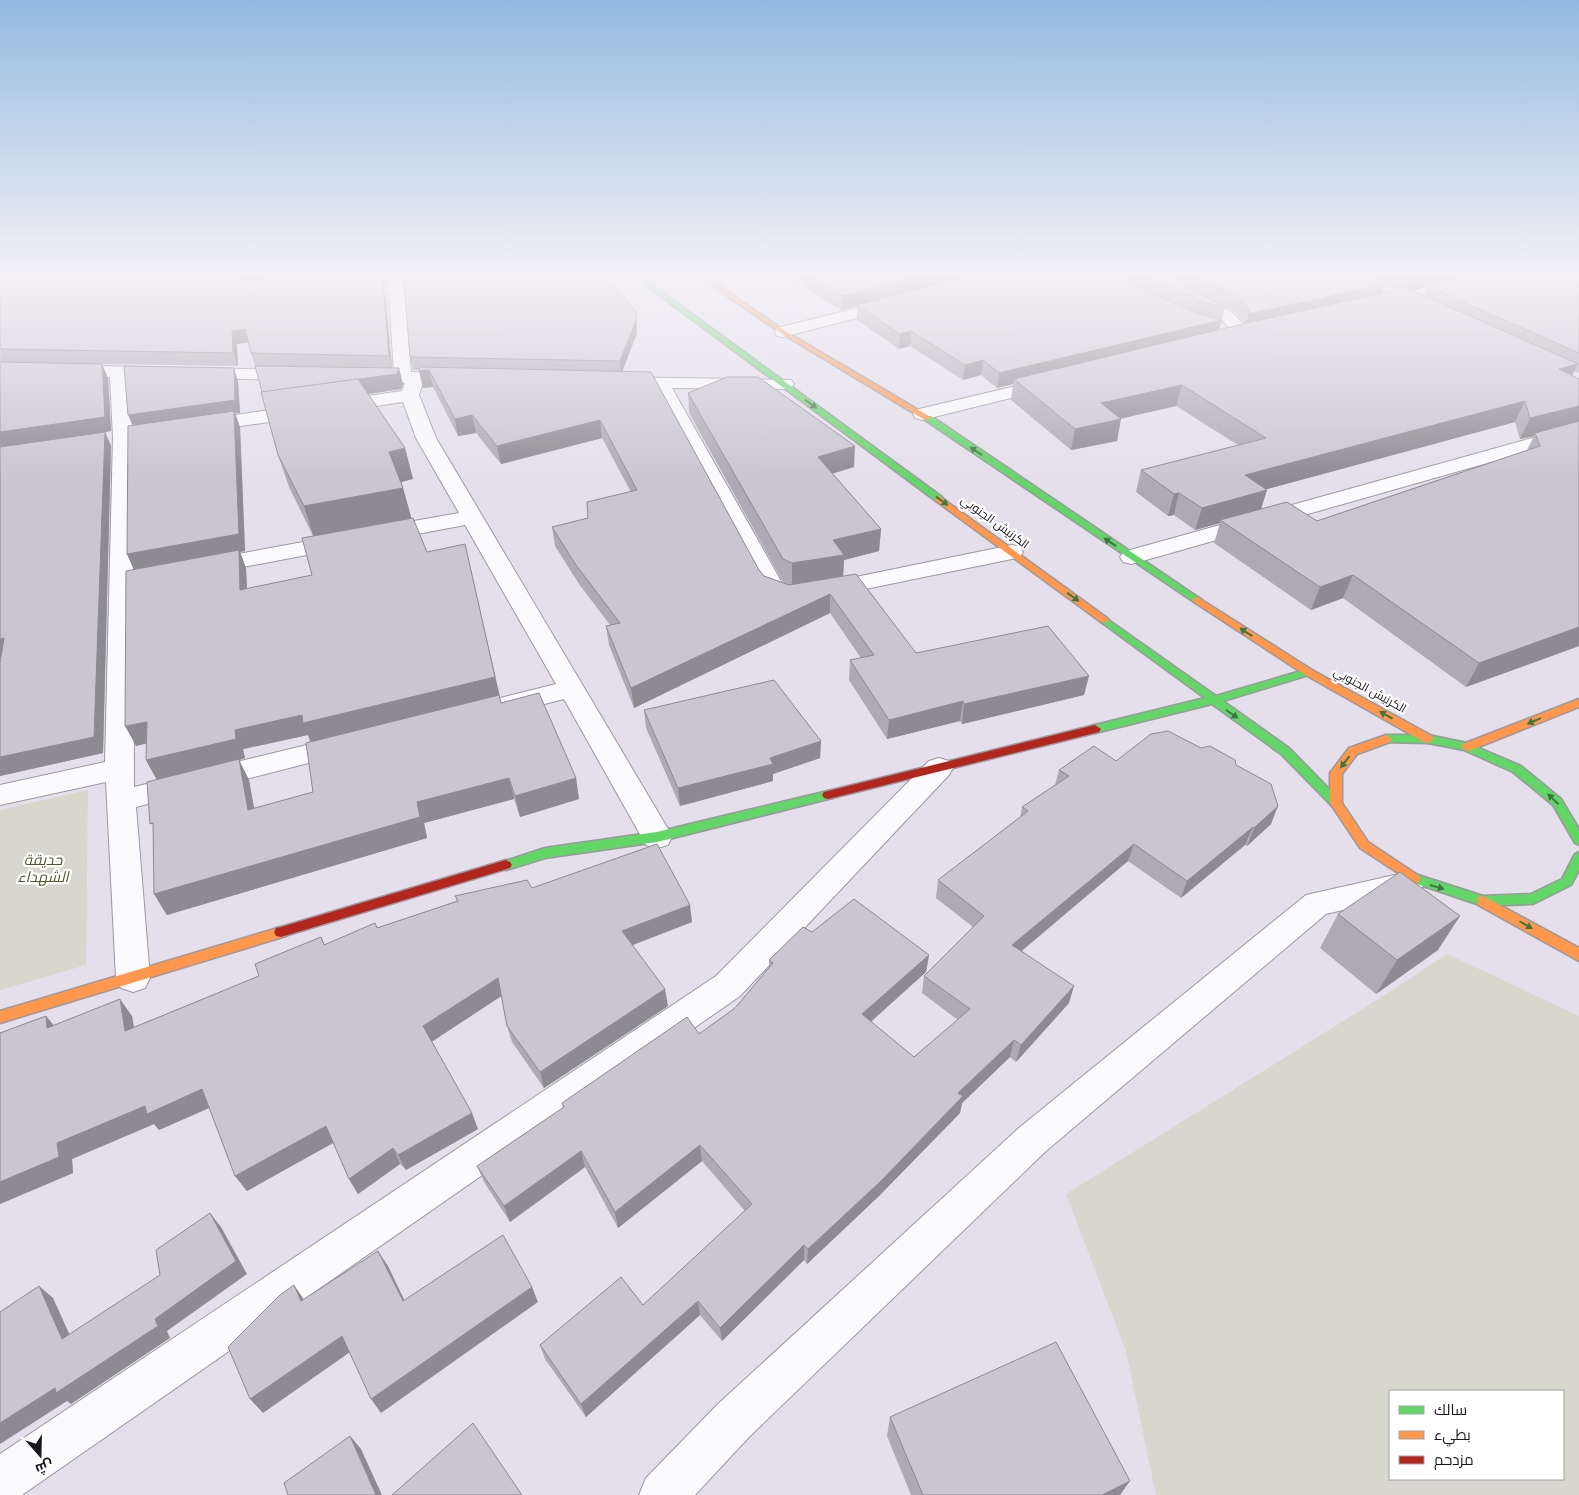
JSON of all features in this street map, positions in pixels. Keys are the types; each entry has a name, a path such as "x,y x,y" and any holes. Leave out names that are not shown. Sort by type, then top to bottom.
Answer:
{"main road":[{"name":"الكرنيش الجنوبي","path":"727,342 1285,751 1336,803 1364,845 1419,882 1483,901"},
{"name":"الكرنيش الجنوبي","path":"800,342 922,414 1132,557 1308,672 1428,738"},
{"path":"0,1017 545,853 657,837 1213,700 1308,672"},
{"path":"1466,747 1579,703"},
{"path":"1336,803 1336,773 1353,751 1386,739 1428,738 1466,747 1517,769 1557,802 1579,840"},
{"path":"1483,901 1533,899 1567,882 1579,857"},
{"path":"1483,901 1579,955"}],"street":[{"path":"404,342 410,383 426,438 657,837"},
{"path":"0,368 315,375"},
{"path":"118,371 131,581 119,769 133,978"},
{"path":"344,376 410,383"},
{"path":"180,429 410,383 474,379"},
{"path":"922,414 1064,379"},
{"path":"601,381 785,384"},
{"path":"660,382 773,588 789,595 1012,552"},
{"path":"1132,557 1579,431"},
{"path":"189,570 472,517"},
{"path":"486,710 572,689"},
{"path":"122,800 371,739"},
{"path":"0,1482 728,986 939,768"},
{"path":"0,795 119,769"},
{"path":"663,1495 734,1420 1033,1139 1317,904 1419,882"}],"green space":[{"name":"حديقة الشهداء","path":"88,790 86,965 0,990 0,810"},
{"path":"1447,954 1579,1016 1579,1495 1156,1495 1126,1351 1066,1194 1380,998"}],"building":[{"path":"0,342 232,342 233,353 0,349"},
{"path":"248,342 388,342 389,356 251,353"},
{"path":"409,342 628,342 620,361 410,357"},
{"path":"928,342 1130,342 999,373 983,360 965,365"},
{"path":"1169,342 1528,342 1578,364 1559,369 1579,379 1579,406 1530,418 1525,401 1245,475 1267,490 1202,508 1179,493 1174,494 1141,470 1266,438 1182,385 1101,403 1121,419 1075,429 1014,379"},
{"path":"1554,342 1579,342 1579,353"},
{"path":"0,362 102,364 105,417 0,432"},
{"path":"124,366 234,368 235,400 128,415"},
{"path":"255,366 399,368 397,374 262,392"},
{"path":"420,367 651,372 764,576 789,585 856,574 916,653 1048,626 1089,676 964,704 963,701 889,720 850,660 874,655 830,594 631,688 606,626 620,623 576,565 552,527 588,518 587,502 637,490 600,420 497,446 472,415 455,419 429,370 419,371"},
{"path":"727,377 758,377 855,446 818,457 881,529 833,540 844,555 792,563 783,559 688,393"},
{"path":"358,379 405,448 389,452 403,488 304,506 278,455 261,392"},
{"path":"234,411 239,534 127,554 128,426"},
{"path":"1579,421 1579,627 1479,663 1353,575 1320,587 1220,520 1287,502 1317,521 1540,446 1535,433"},
{"path":"105,432 94,737 0,757 0,663 4,638 0,639 0,447"},
{"path":"413,518 427,552 465,544 495,677 303,723 302,715 235,730 236,739 146,760 147,722 125,726 126,571 239,550 240,590 312,575 302,538"},
{"path":"774,680 821,741 770,758 773,764 678,788 644,710"},
{"path":"539,693 576,778 515,796 509,778 417,802 420,817 154,894 153,823 150,824 147,782 239,759 248,810 313,792 306,743 499,695 501,703"},
{"path":"1168,731 1201,748 1210,746 1235,760 1236,765 1271,784 1278,806 1254,828 1187,881 1134,844 1012,945 1074,986 1021,1045 1014,1040 958,1093 963,1096 881,1181 808,1249 804,1245 720,1328 698,1301 581,1404 540,1345 621,1277 643,1305 752,1204 700,1145 615,1212 581,1151 504,1206 477,1166 564,1107 562,1103 687,1017 699,1034 735,1008 773,963 769,960 803,927 812,932 854,899 929,955 862,1014 914,1057 970,1009 924,976 984,916 938,880 1028,811 1022,807 1069,776 1059,770 1094,746 1116,761 1151,734"},
{"path":"657,844 690,905 622,931 665,989 540,1072 507,1026 498,978 423,1026 472,1113 398,1155 393,1148 349,1179 326,1126 235,1176 202,1089 147,1114 145,1106 57,1143 59,1157 0,1182 0,1033 46,1016 47,1028 120,999 125,1031 259,976 255,964 321,937 324,945 375,923 377,928 458,901 455,896 527,880 532,888"},
{"path":"1400,872 1460,916 1397,960 1338,914"},
{"path":"210,1213 236,1261 155,1319 158,1326 56,1393 55,1388 0,1423 0,1312 39,1286 62,1339 160,1275 156,1250"},
{"path":"503,1235 532,1287 371,1399 342,1336 250,1399 228,1347 280,1295 294,1285 301,1301 378,1251 403,1301"},
{"path":"1056,1342 1130,1481 1102,1495 923,1495 890,1417"},
{"path":"473,1423 522,1495 392,1495"},
{"path":"350,1436 376,1495 288,1495 284,1483"}],"traffic: fast":[{"path":"726,342 939,499"},
{"path":"928,418 1197,600"},
{"path":"1104,620 1285,751 1336,803"},
{"path":"1095,729 1213,700 1308,672"},
{"path":"1386,739 1428,739 1467,747 1517,769 1557,802 1579,840"},
{"path":"506,865 545,853 657,837 828,795"},
{"path":"1415,879 1483,901 1533,899 1567,882 1579,857"}],"traffic: slow":[{"path":"799,342 928,418"},
{"path":"939,499 1104,620"},
{"path":"1197,600 1308,672 1428,739"},
{"path":"1467,747 1579,703"},
{"path":"1386,739 1353,751 1336,773 1336,803 1364,845 1415,879"},
{"path":"1483,901 1579,955"},
{"path":"0,1017 281,932"}],"traffic: jam":[{"path":"828,795 1095,729"},
{"path":"281,932 506,865"}]}
